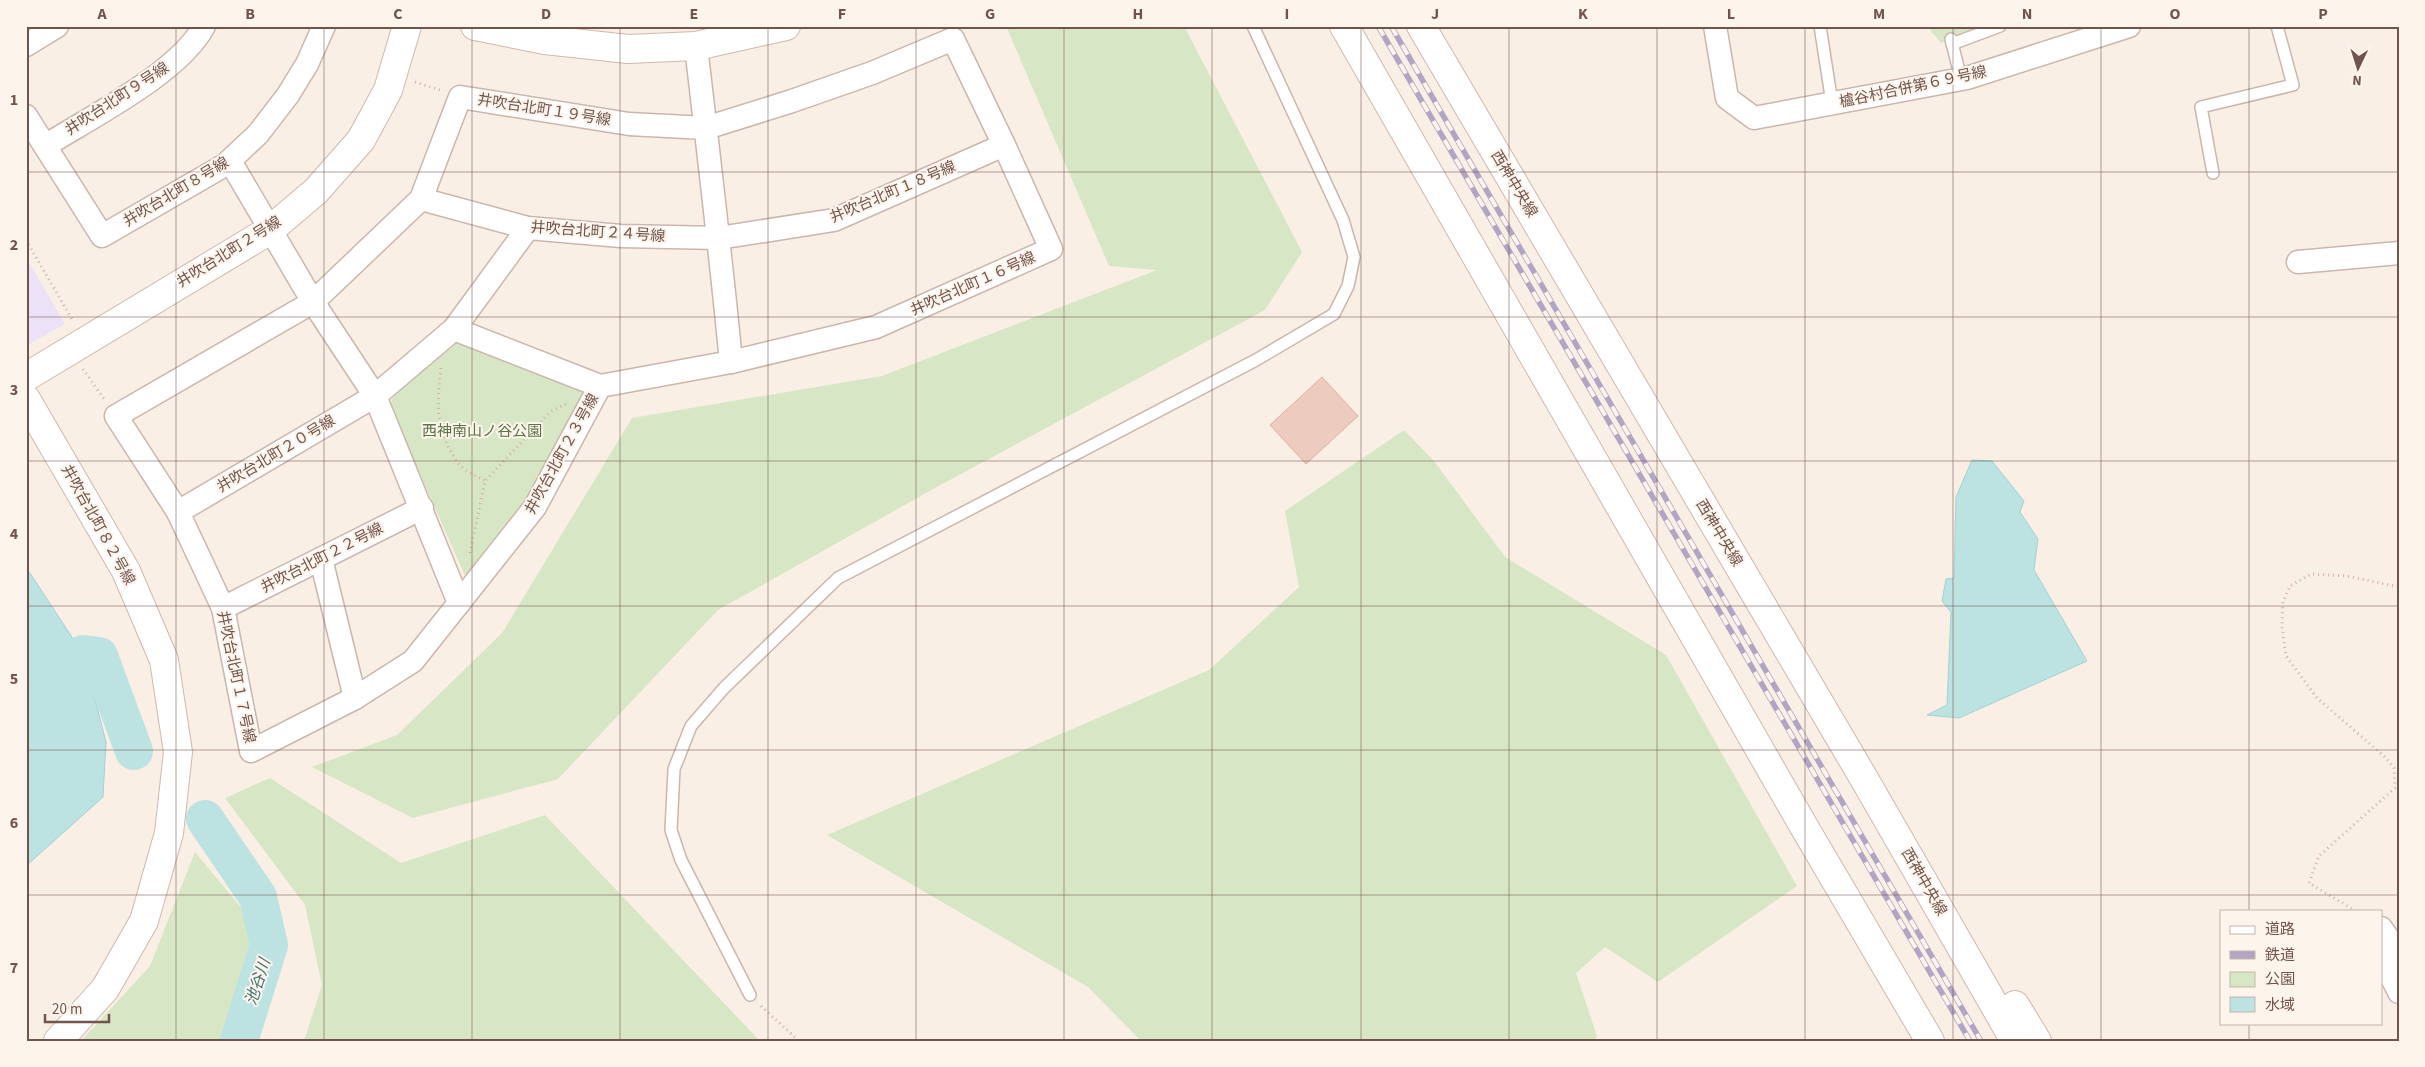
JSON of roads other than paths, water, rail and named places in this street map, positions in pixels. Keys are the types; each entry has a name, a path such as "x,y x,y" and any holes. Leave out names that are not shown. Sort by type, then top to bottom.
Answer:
{"street":[{"path":"26,45 57,26"},
{"name":"井吹台北町９号線","path":"45,146 165,70 196,42 204,26"},
{"name":"井吹台北町８号線","path":"26,116 102,236 230,161 258,134 288,95 307,64 324,26"},
{"name":"井吹台北町２号線","path":"26,376 270,230 316,192 360,140 388,90 407,26"},
{"path":"476,26 545,40 628,49 696,46 786,26"},
{"path":"1344,26 1688,626 1930,1041"},
{"name":"西神中央線","path":"1421,26 1866,782 2015,1041"},
{"name":"櫨谷村合併第６９号線","path":"1715,26 1727,98 1754,118 1961,79 2129,26"},
{"name":"井吹台北町１６号線","path":"706,128 863,76 953,39 1004,145 1050,248 876,327 732,362"},
{"path":"696,46 732,362"},
{"name":"井吹台北町１９号線","path":"313,302 421,198 460,97 629,124 706,128"},
{"name":"井吹台北町１８号線","path":"719,238 834,220 1004,145"},
{"path":"230,161 313,302 375,396 459,603"},
{"name":"井吹台北町２４号線","path":"421,198 528,228 620,236 719,238"},
{"name":"井吹台北町２０号線","path":"178,512 375,396 454,328 528,228"},
{"path":"2298,262 2399,253"},
{"name":"井吹台北町１７号線","path":"313,302 116,416 178,512 223,608 251,750 355,698 413,661 459,603"},
{"path":"454,328 600,386"},
{"name":"井吹台北町２３号線","path":"459,603 535,507 600,386 732,362"},
{"name":"井吹台北町８２号線","path":"26,399 126,570 164,660 178,752 170,833 144,922 105,989 58,1041"},
{"name":"井吹台北町２２号線","path":"223,608 422,508"},
{"path":"321,559 355,698"},
{"path":"1751,587 1816,683 2036,1041"},
{"path":"1688,626 1913,1041"},
{"path":"2382,930 2392,945 2389,972 2399,992"}],"lane":[{"path":"750,995 681,860 671,830 674,769 691,726 713,700 838,578 1256,360 1334,314 1348,286 1354,257 1343,220 1253,26"},
{"path":"1820,26 1832,103"},
{"path":"1961,79 1952,41 2000,26"},
{"path":"2213,172 2201,107 2293,85 2277,26"}],"water":[{"path":"1972,460 1992,461 2024,501 2020,512 2038,539 2034,570 2087,661 1959,718 1927,715 1947,705 1951,612 1942,601 1946,579 1954,578 1956,497"},
{"path":"26,567 83,654 106,742 103,797 26,866"}],"waterway":[{"name":"池谷川","path":"83,654 99,656 134,751"},
{"name":"池谷川","path":"205,819 258,897 269,945 239,1041"}],"railway":[{"path":"1378,26 1970,1041"},
{"path":"1391,26 1981,1041"}],"park label":[{"name":"西神南山ノ谷公園","path":"482,431"}]}
